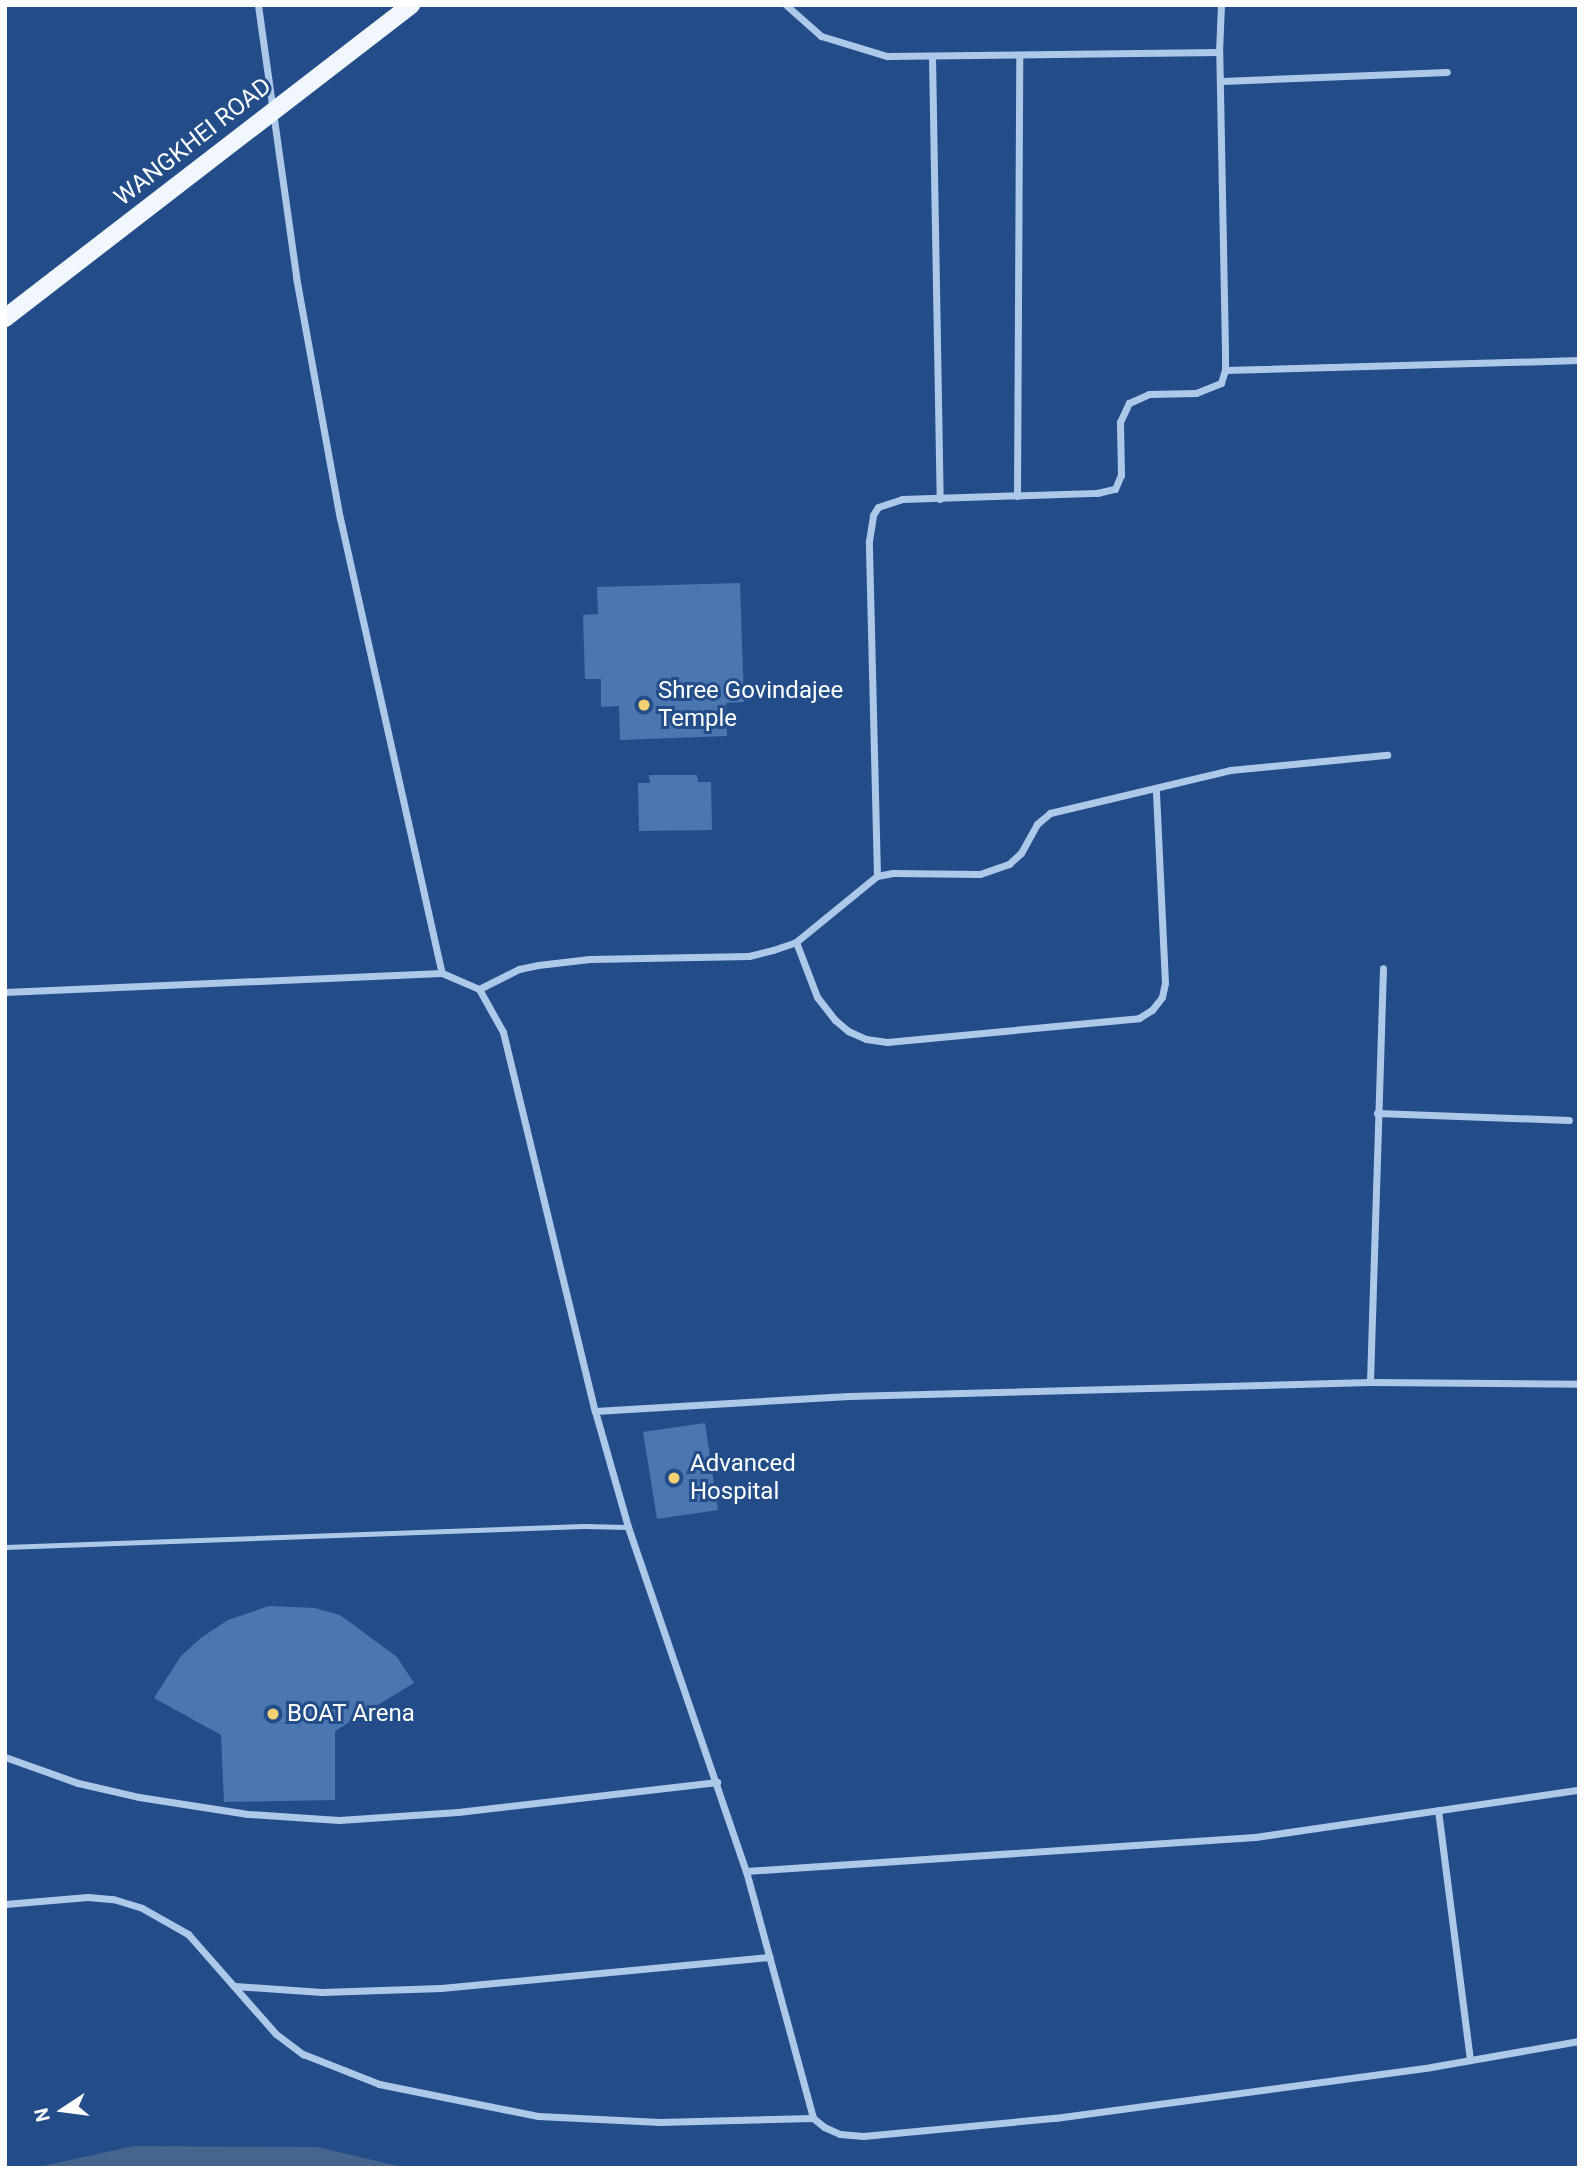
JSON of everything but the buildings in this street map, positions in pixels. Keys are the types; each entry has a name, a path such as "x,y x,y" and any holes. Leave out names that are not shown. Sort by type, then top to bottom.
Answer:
{"main road":[{"name":"WANGKHEI ROAD","path":"5,318 411,5"}],"street":[{"path":"258,5 271,113 296,276 340,518 442,973"},
{"path":"786,5 821,36 887,56 1219,52"},
{"path":"877,876 870,522 878,507 902,499 1097,493 1115,489 1121,475 1120,422 1129,403 1149,394 1196,393 1220,383 1225,370 1222,81 1219,52 1221,5"},
{"path":"1017,496 1019,55"},
{"path":"932,57 940,499"},
{"path":"1222,81 1447,72"},
{"path":"1225,370 1579,360"},
{"path":"479,989 519,970 538,965 590,959 748,956 796,942 877,876 893,873 980,874 994,871 1021,853 1037,824 1050,813 1230,770 1387,755"},
{"path":"796,942 817,997 835,1020 848,1031 866,1039 887,1042 1139,1018 1152,1010 1162,997 1165,984 1156,789"},
{"path":"1370,1382 1384,968"},
{"path":"5,992 442,973 479,989 503,1032 595,1411 628,1527 746,1871 813,2118 824,2127 840,2134 863,2136 1055,2118 1470,2060 1579,2041"},
{"path":"1377,1113 1569,1120"},
{"path":"595,1411 849,1396 1370,1382 1579,1384"},
{"path":"5,1757 78,1783 139,1797 248,1814 339,1820 458,1812 717,1782"},
{"path":"746,1871 1255,1837 1579,1790"},
{"path":"1437,1810 1470,2060"},
{"path":"5,1904 88,1897 113,1899 142,1908 188,1934 276,2034 303,2054 392,2087 538,2116 660,2122 813,2118"},
{"path":"234,1986 322,1992 441,1988 771,1957"}],"lane":[{"path":"5,1548 584,1526 628,1527"}],"water":[{"path":"134,2146 317,2147 407,2168 33,2168"}],"place":[{"name":"Shree Govindajee Temple","path":"644,705"},
{"name":"Advanced Hospital","path":"674,1478"},
{"name":"BOAT Arena","path":"273,1714"}]}
